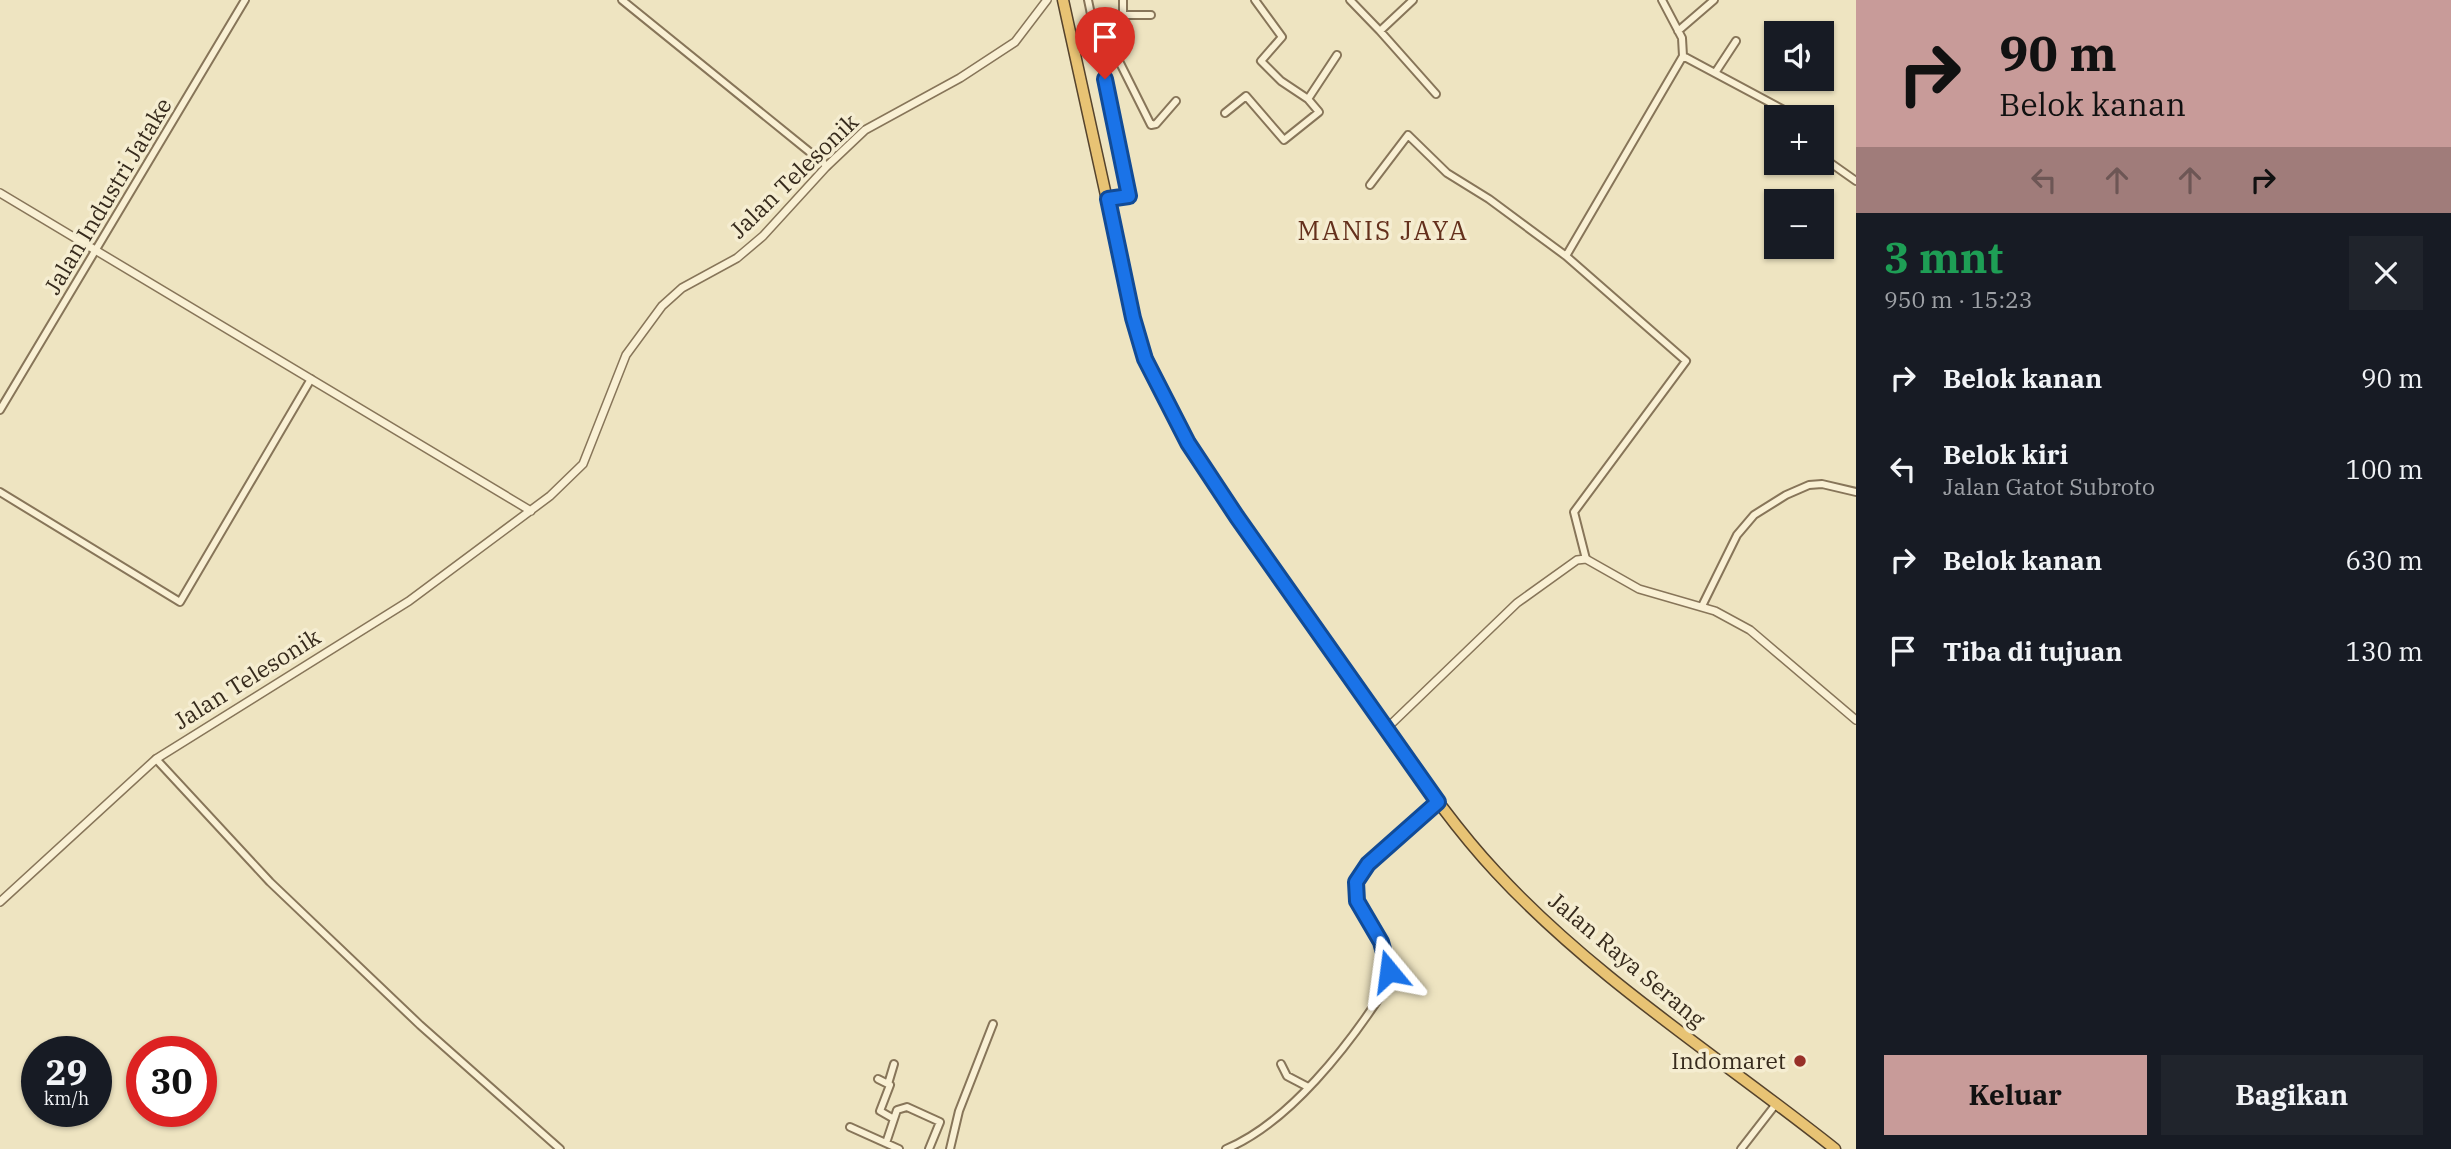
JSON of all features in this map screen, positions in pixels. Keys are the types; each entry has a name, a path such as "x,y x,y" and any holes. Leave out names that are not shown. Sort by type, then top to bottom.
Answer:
{"highway":[{"name":"Jalan Raya Serang","path":"1063,0 1133,318 1145,359 1175,418 1237,517 1438,802 1497,873 1563,935 1640,999 1835,1149"}],"street":[{"name":"Jalan Industri Jatake","path":"0,410 245,0"},
{"path":"622,0 827,166"},
{"name":"Jalan Telesonik","path":"0,902 156,759 409,601 568,481 583,464 626,355 662,306 682,288 746,250 827,166 878,121 1002,52 1022,37 1047,0"},
{"path":"1088,0 1129,196 1108,199"},
{"path":"1123,0 1123,15 1113,49 1151,125 1156,124 1176,101"},
{"path":"1226,113 1246,96 1284,140 1319,111 1261,61 1282,37 1255,0"},
{"path":"1350,0 1436,94"},
{"path":"1380,31 1413,0"},
{"path":"1566,256 1683,56 1678,31 1662,0"},
{"path":"1678,31 1714,0"},
{"path":"1123,15 1152,15"},
{"path":"1715,73 1736,41"},
{"path":"1308,99 1337,55"},
{"path":"1683,56 1775,105"},
{"path":"1370,186 1408,135 1447,173 1489,199 1566,256 1686,361 1574,512 1586,559"},
{"path":"1834,165 1856,181"},
{"path":"0,193 531,511"},
{"path":"0,492 180,601 311,379"},
{"path":"1702,606 1737,535 1754,515 1786,495 1809,485 1822,484 1856,492"},
{"path":"1386,729 1517,603 1577,559 1586,559 1639,589 1702,606 1750,630 1856,720"},
{"path":"156,759 270,882 420,1025 561,1149"},
{"path":"1226,1149 1255,1134 1308,1087 1362,1022 1388,981 1387,956 1357,901 1356,882 1368,864 1438,802"},
{"path":"950,1149 959,1111 993,1024"},
{"path":"894,1064 888,1084 890,1086 880,1111 894,1119"},
{"path":"1281,1064 1287,1076 1308,1087"},
{"path":"878,1079 888,1084"},
{"path":"1741,1149 1776,1104"},
{"path":"886,1143 897,1110 907,1107 940,1122 936,1139 929,1149"},
{"path":"850,1127 899,1149"}],"place":[{"name":"Indomaret","path":"1800,1061"}],"district":[{"name":"MANIS JAYA","path":"1383,231"}],"route":[{"path":"1105,79 1129,196 1108,199 1133,318 1145,359 1188,443 1328,649 1438,802 1368,864 1356,882 1357,901 1381,942 1389,971"}]}
